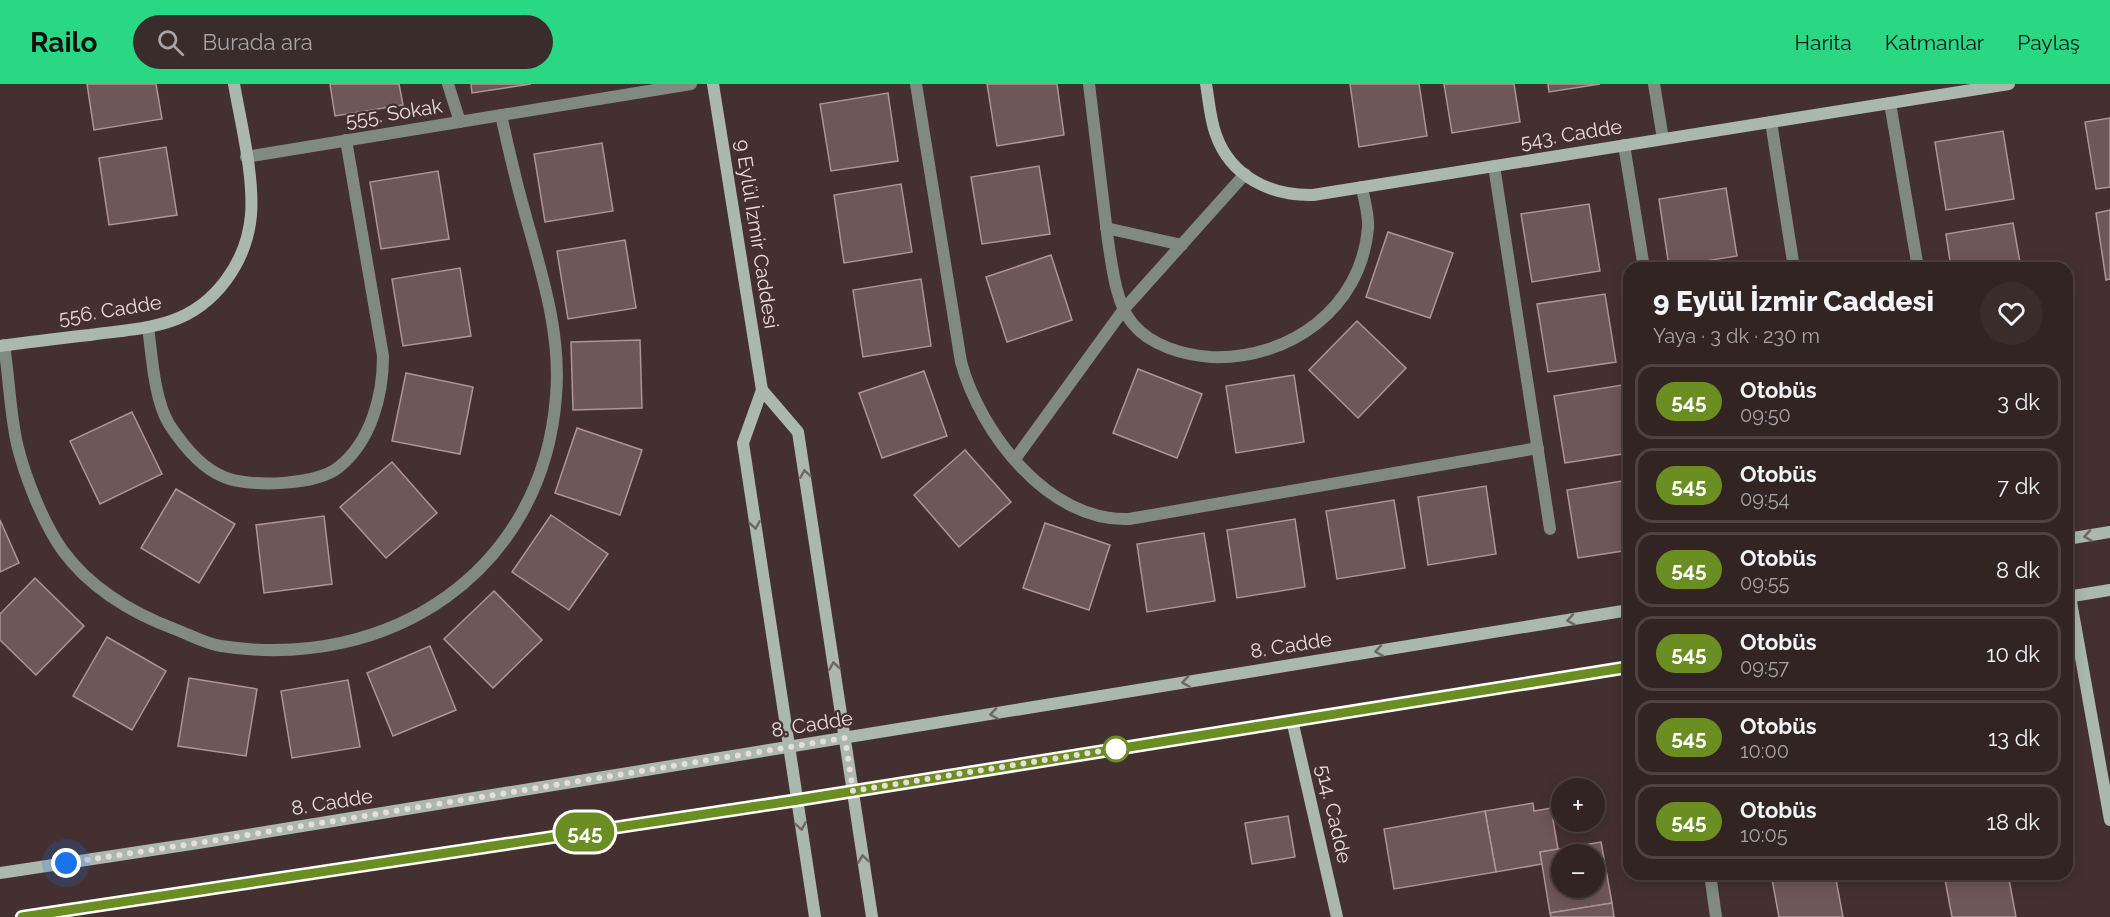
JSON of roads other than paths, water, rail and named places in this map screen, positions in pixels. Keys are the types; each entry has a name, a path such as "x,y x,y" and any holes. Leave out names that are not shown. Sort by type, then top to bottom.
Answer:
{"main road":[{"name":"556. Cadde","path":"2,345 148,327 172,321 197,308 219,289 237,265 247,241 251,214 251,188 234,84"},
{"name":"9 Eylül İzmir Caddesi","path":"713,84 762,390 742,443 815,917"},
{"name":"543. Cadde","path":"1206,84 1216,136 1226,156 1245,174 1271,190 1297,195 1313,195 2008,84"},
{"path":"762,390 798,432 872,917"},
{"path":"2073,538 2110,532"},
{"path":"2073,596 2110,590"},
{"name":"8. Cadde","path":"0,873 198,843 1623,611"},
{"path":"2073,619 2110,820"},
{"path":"21,917 798,800 1623,668"},
{"name":"514. Cadde","path":"1292,720 1337,917"}],"street":[{"path":"448,84 460,122"},
{"name":"555. Sokak","path":"246,157 691,84"},
{"path":"916,84 961,362 966,380 986,422 1015,459 1044,488 1061,500 1082,510 1116,520 1129,519 1538,448"},
{"path":"1089,84 1106,228 1124,309 1133,324 1150,339 1172,349 1195,356 1243,355 1289,342 1312,329 1350,284 1359,266 1369,225 1362,187"},
{"path":"1654,84 1663,139"},
{"path":"1890,103 1917,262"},
{"path":"2,345 17,444 38,507 63,551 94,585 145,619 218,646 291,650 333,645 376,634 417,615 456,590 490,560 517,523 536,483 550,440 556,396 557,352 540,267 519,194 501,115"},
{"path":"1771,122 1793,262"},
{"path":"148,327 160,401 168,422 185,446 207,467 225,478 282,483 308,479 337,469 349,458 360,443 377,406 381,389 383,356 346,140"},
{"path":"1624,145 1643,262"},
{"path":"1494,166 1550,529"},
{"path":"1015,459 1124,309 1245,174"},
{"path":"1106,228 1182,245"},
{"path":"1711,880 1716,917"}]}
